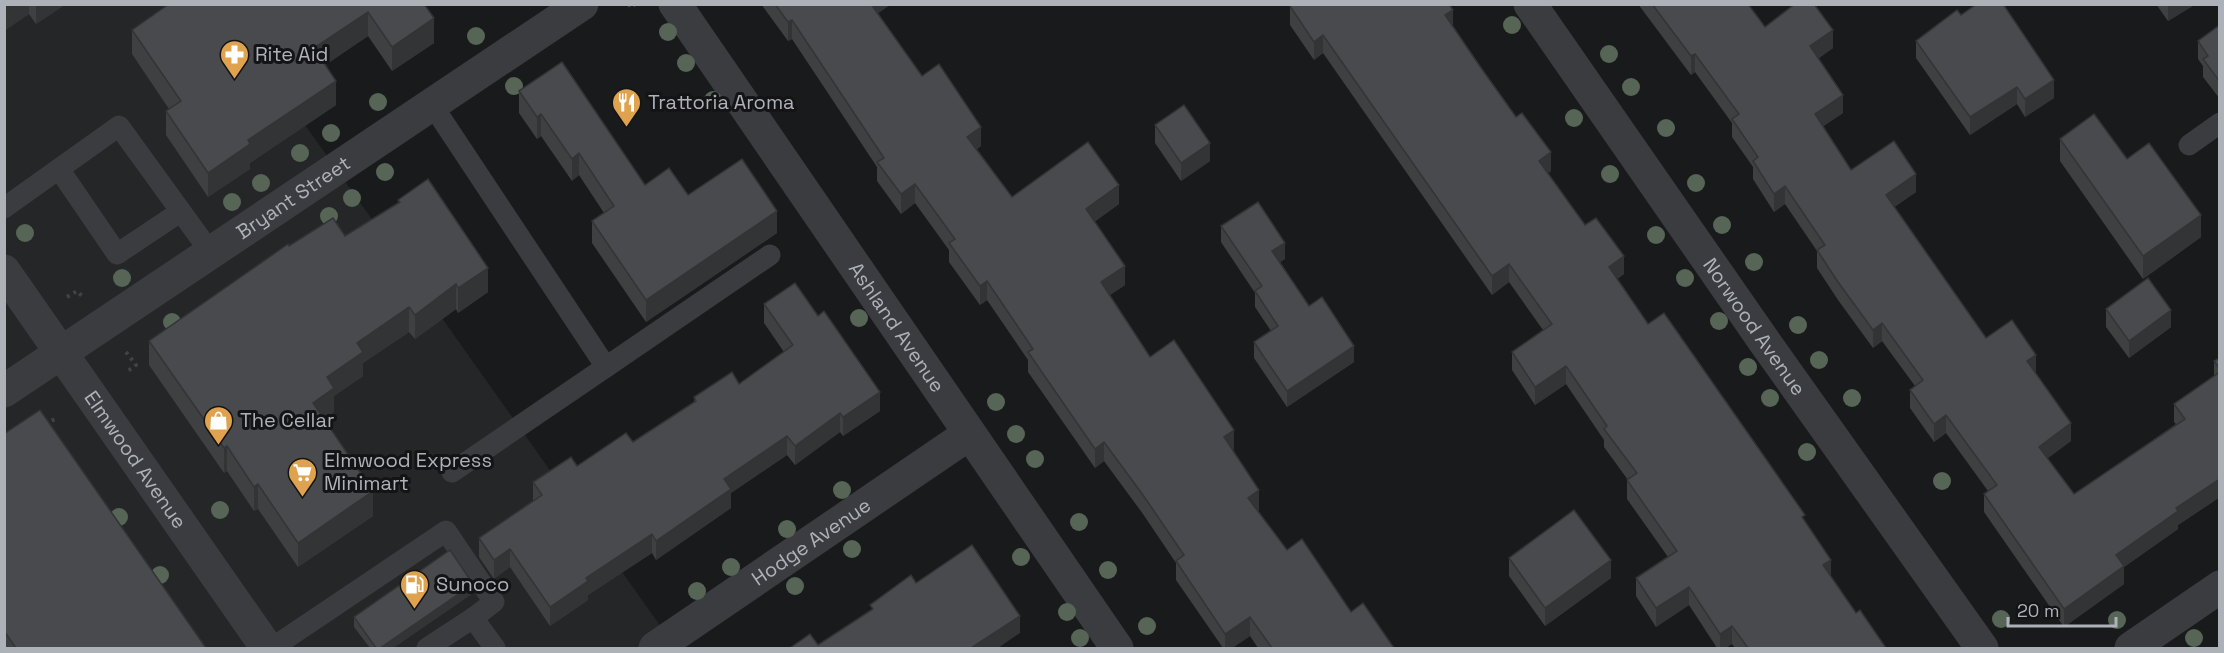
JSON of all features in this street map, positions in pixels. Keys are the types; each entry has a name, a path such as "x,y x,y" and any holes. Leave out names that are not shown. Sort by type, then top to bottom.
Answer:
{"street":[{"name":"Bryant Street","path":"4,391 433,106 582,4"},
{"name":"Ashland Avenue","path":"675,4 1118,648"},
{"name":"Norwood Avenue","path":"1530,4 1764,341 1982,648"},
{"name":"Elmwood Avenue","path":"4,270 269,648"},
{"name":"Hodge Avenue","path":"654,648 969,434"},
{"path":"2131,648 2220,587"}],"lane":[{"path":"433,106 606,367"},
{"path":"2188,145 2220,123"},
{"path":"4,208 118,126 211,253"},
{"path":"59,169 117,254 180,212"},
{"path":"452,472 770,255"},
{"path":"269,648 446,531 494,602 427,648"},
{"path":"473,618 495,648"}],"path":[{"path":"629,4 631,8 635,4"},
{"path":"67,297 77,291"},
{"path":"126,352 136,365 128,371"},
{"path":"39,418 43,424 55,419"}],"shaded area":[{"path":"4,5 220,5 676,648 5,648"}],"building":[{"name":"Rite Aid","path":"169,4 424,4 434,18 392,47 368,12 314,48 336,81 248,140 250,144 208,173 166,111 181,101 132,30"},
{"path":"775,4 871,4 922,76 939,64 981,127 967,137 1012,197 1088,142 1119,185 1086,209 1125,266 1101,282 1150,357 1174,340 1234,430 1224,437 1259,490 1248,498 1287,550 1302,539 1351,612 1363,603 1394,648 1272,648 1250,617 1225,634 1176,561 1184,555 1143,495 1104,442 1095,449 1028,352 1033,349 987,281 980,286 949,243 955,239 915,184 901,194 877,162 884,158 792,20 788,22"},
{"path":"1293,4 1449,4 1453,10 1445,15 1479,65 1516,117 1522,113 1551,152 1539,161 1585,225 1596,218 1624,256 1609,267 1648,324 1664,313 1805,515 1802,517 1831,560 1823,565 1856,613 1860,610 1886,648 1748,648 1732,626 1720,634 1689,587 1656,608 1636,578 1677,551 1627,480 1637,473 1604,429 1607,426 1566,366 1535,387 1512,352 1552,324 1509,264 1492,276 1323,35 1314,42 1290,6"},
{"path":"1652,4 1748,4 1765,27 1795,4 1814,4 1833,30 1810,46 1843,95 1815,114 1851,170 1894,141 1916,174 1886,195 1986,338 2012,320 2036,355 2027,361 2071,423 2039,447 2074,494 2185,419 2174,404 2220,372 2220,479 2176,508 2178,511 2116,555 2124,566 2064,609 1984,494 1997,485 1946,415 1934,424 1910,390 1923,380 1882,323 1873,330 1838,282 1817,250 1825,245 1785,186 1774,194 1753,161 1758,157 1732,119 1739,114 1695,54 1691,56"},
{"path":"1977,4 2003,4 2054,80 2025,99 2017,87 1970,117 1916,41 1957,10 1961,15"},
{"path":"2220,25 2220,82 2203,59 2208,56 2198,41"},
{"path":"562,62 645,185 669,168 688,195 742,159 777,211 646,300 592,221 614,206 579,153 572,159 541,114 537,117 519,91"},
{"path":"1184,105 1210,143 1181,163 1155,125"},
{"path":"2094,114 2127,159 2149,143 2201,215 2143,256 2060,139"},
{"path":"428,179 488,268 458,288 456,284 415,315 409,307 357,343 363,352 327,377 334,388 313,403 373,491 298,543 258,484 254,487 227,446 224,448 149,341 288,244 289,246 333,218 345,236 400,202 398,200"},
{"path":"1258,202 1285,243 1272,251 1309,306 1322,297 1354,346 1287,391 1254,342 1278,326 1255,291 1262,286 1221,226"},
{"path":"2148,278 2171,310 2129,341 2106,309"},
{"path":"795,283 818,316 824,311 880,392 843,417 840,413 795,446 787,436 724,479 731,489 656,541 652,534 586,578 588,581 550,607 510,549 494,560 479,538 542,495 533,482 571,457 577,466 626,433 633,442 696,401 694,397 732,372 739,384 793,345 764,304"},
{"path":"2220,358 2220,369 2214,361"},
{"path":"40,410 206,648 16,648 4,631 4,434"},
{"path":"1574,510 1611,560 1545,608 1509,558"},
{"path":"972,545 1020,616 971,648 790,648 810,634 818,645 873,609 870,605 911,575 916,583"},
{"name":"Sunoco","path":"450,550 473,584 380,648 376,648 354,617"}],"place":[{"name":"Rite Aid","path":"234,80"},
{"name":"Trattoria Aroma","path":"627,128"},
{"name":"The Cellar","path":"219,446"},
{"name":"Elmwood Express Minimart","path":"303,498"},
{"name":"Sunoco","path":"415,610"}]}
